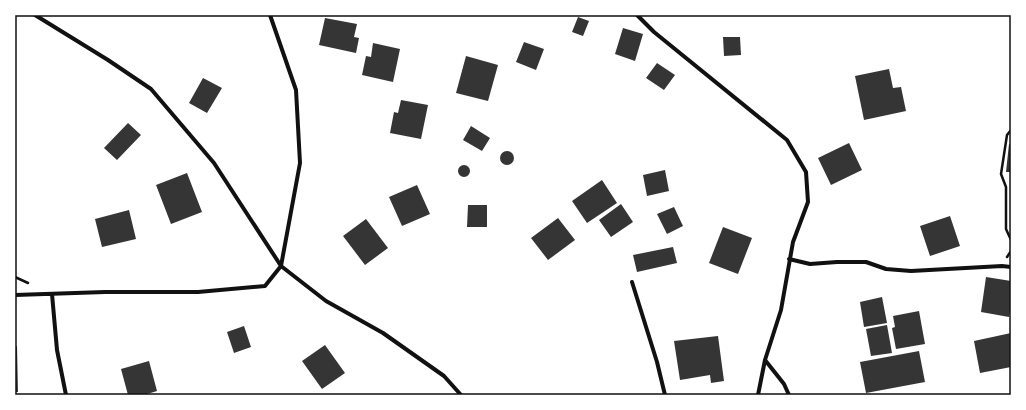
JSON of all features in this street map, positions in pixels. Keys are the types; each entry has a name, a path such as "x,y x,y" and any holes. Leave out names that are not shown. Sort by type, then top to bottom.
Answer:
{"street":[{"path":"35,15 108,60 151,89 214,163 281,266 326,301 383,333 444,376 460,395"},
{"path":"15,295 105,292 198,292 265,286 281,266 300,163 296,90 270,15"},
{"path":"637,15 654,32 787,140 806,172 808,202 793,242 781,310 765,360 758,395"},
{"path":"789,259 810,264 866,262 886,269 911,271 1002,266 1011,267"},
{"path":"632,282 657,362 665,395"},
{"path":"52,294 57,350 66,395"},
{"path":"765,360 784,384 789,395"}],"path":[{"path":"1011,130 1007,135 1001,174 1006,187 1006,229 1011,240"}],"building":[{"path":"578,17 589,21 583,36 572,32"},
{"path":"325,18 357,24 354,37 359,38 356,53 319,45"},
{"path":"623,28 643,34 635,61 615,54"},
{"path":"723,37 740,37 741,55 724,56"},
{"path":"524,42 544,49 536,70 516,62"},
{"path":"373,43 400,49 393,82 362,75 366,56 371,57"},
{"path":"466,56 498,65 488,101 456,93"},
{"path":"657,63 675,75 664,90 646,78"},
{"path":"889,69 893,88 901,87 906,111 864,120 855,76"},
{"path":"203,78 222,88 207,113 189,103"},
{"path":"401,100 428,105 421,139 390,133 394,112 398,113"},
{"path":"128,123 141,135 117,160 104,148"},
{"path":"471,126 490,138 482,151 463,140"},
{"path":"849,143 862,170 831,185 818,158"},
{"path":"1009,144 1011,145 1011,172 1006,172"},
{"path":"507,151 512,153 514,158 512,163 507,165 502,163 500,158 502,153"},
{"path":"464,165 468,167 470,171 468,175 464,177 460,175 458,171 460,167"},
{"path":"665,170 669,191 647,196 643,175"},
{"path":"187,173 202,212 171,224 156,185"},
{"path":"602,180 617,203 587,223 572,201"},
{"path":"417,185 430,214 402,226 389,197"},
{"path":"621,204 633,222 611,237 599,220"},
{"path":"468,205 487,205 487,227 467,227"},
{"path":"674,207 683,226 667,234 657,214"},
{"path":"129,210 136,239 102,247 95,219"},
{"path":"950,216 960,246 930,256 920,226"},
{"path":"558,218 575,240 548,260 531,238"},
{"path":"366,219 388,248 365,265 343,236"},
{"path":"723,227 752,238 738,274 709,263"},
{"path":"673,247 677,263 637,272 633,255"},
{"path":"986,277 1011,281 1011,306 1009,317 981,312"},
{"path":"882,297 887,323 864,327 860,302"},
{"path":"919,311 925,344 896,349 892,328 895,327 893,316"},
{"path":"887,325 892,353 871,356 866,329"},
{"path":"244,326 251,347 234,353 227,332"},
{"path":"1011,333 1011,367 980,373 974,341"},
{"path":"718,336 724,381 711,383 710,375 680,380 674,341"},
{"path":"325,345 345,373 322,389 302,361"},
{"path":"17,346 18,392 15,392 15,347"},
{"path":"919,351 925,382 866,393 860,362"},
{"path":"149,361 157,391 144,395 128,395 121,369"}]}
